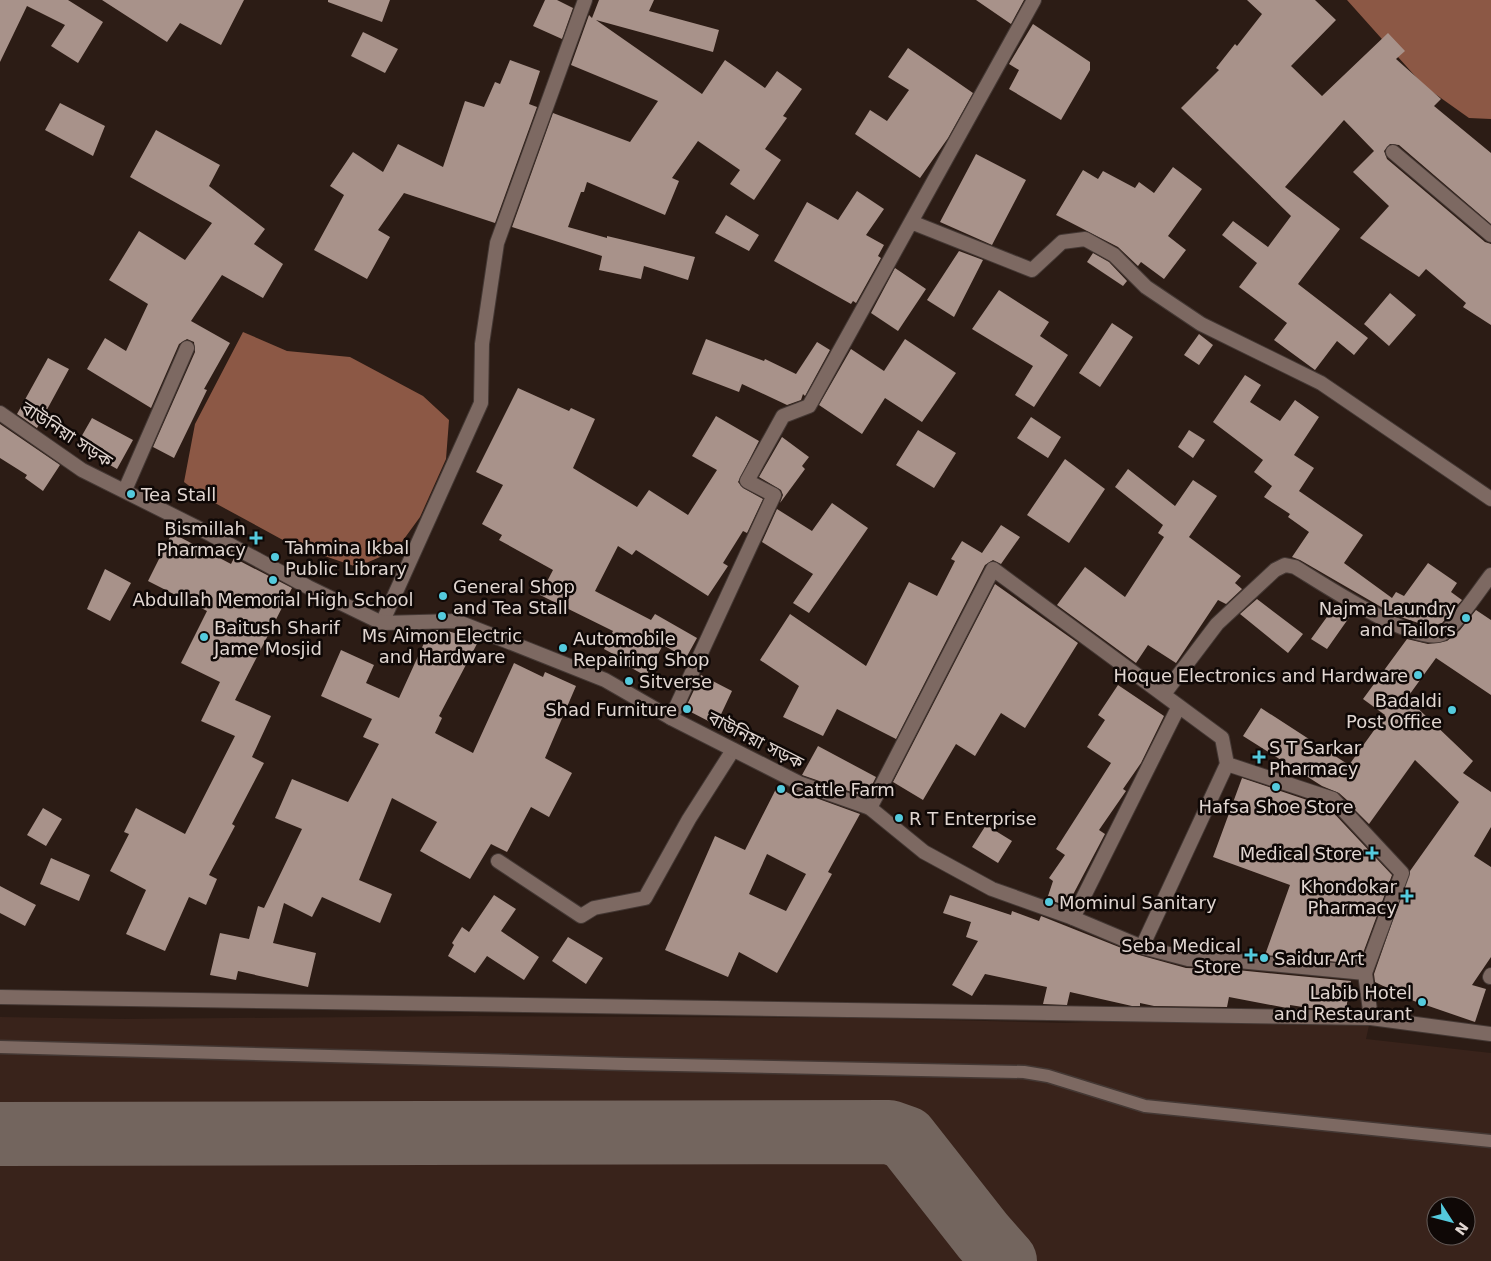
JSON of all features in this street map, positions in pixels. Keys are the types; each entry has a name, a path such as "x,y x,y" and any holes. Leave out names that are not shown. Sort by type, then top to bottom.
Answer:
{"street":[{"path":"382,623 481,403 482,344 497,243 585,0"},
{"path":"671,718 774,495 747,481 783,416 809,406 1034,0"},
{"path":"1393,152 1491,235"},
{"path":"912,222 1032,270 1062,242 1085,238 1114,255 1146,287 1201,324 1321,383 1491,499"},
{"path":"125,490 187,348"},
{"name":"বাউনিয়া সড়ক","path":"0,413 82,470 125,490 308,587 382,623 456,621 605,680 671,718 799,783 870,808 924,852 992,888 1073,918 1142,947 1188,959 1238,961 1365,973"},
{"path":"1164,694 1217,624 1275,570 1286,565 1295,567 1399,628 1433,636 1447,630 1491,576"},
{"path":"870,808 993,569 1222,738 1227,764 1142,947"},
{"path":"1073,918 1179,706"},
{"path":"498,861 581,916 594,908 645,898 689,819 733,750"},
{"path":"1227,764 1333,799 1402,873 1365,973 1371,1018"},
{"path":"0,997 1371,1018 1491,1034"}],"lane":[{"path":"0,1047 634,1065 1024,1072 1048,1076 1145,1106 1491,1141"}],"shaded area":[{"path":"1347,0 1491,0 1491,119 1469,118 1424,86"},
{"path":"243,332 287,351 350,357 423,396 449,420 446,459 420,517 396,550 357,567 292,545 204,497 184,482 195,424"},
{"path":"473,1016 861,1018 1065,1023 1173,1018 1370,1021 1366,1039 1491,1053 1491,1261 0,1261 0,1017 123,1019"}],"building":[{"path":"0,0 68,0 103,22 78,63 51,46 65,25 27,6 0,62"},
{"path":"102,0 244,0 221,45 180,23 167,42"},
{"path":"328,0 390,0 382,22 328,2"},
{"path":"545,0 557,0 573,8 562,39 533,26"},
{"path":"599,0 654,0 649,11 719,30 713,52 596,20 702,94 725,60 765,88 777,71 802,89 783,116 787,118 765,149 781,160 754,200 730,184 740,170 698,141 672,178 679,181 665,215 587,182 584,192 581,192 568,227 607,238 607,236 695,257 688,280 644,266 641,279 599,270 602,256 512,227 553,113 630,142 658,101 571,65 589,15 592,18"},
{"path":"976,0 1024,0 1011,24"},
{"path":"1247,0 1315,0 1336,20 1291,66 1322,96 1388,33 1405,51 1396,59 1441,99 1434,106 1491,153 1491,224 1399,145 1390,144 1384,151 1387,159 1485,242 1491,244 1491,325 1463,307 1466,303 1426,269 1419,277 1360,238 1389,206 1353,172 1374,151 1344,120 1285,187 1340,229 1298,284 1368,338 1354,355 1337,341 1315,370 1274,340 1287,323 1239,287 1257,263 1222,235 1233,221 1268,247 1291,216 1181,108 1219,70 1216,68 1235,44 1237,46 1262,14"},
{"path":"1033,24 1090,62 1090,70 1061,120 1009,89 1019,70 1009,64"},
{"path":"363,32 398,49 385,73 351,56"},
{"path":"908,48 973,93 948,138 920,178 855,134 870,110 887,121 909,90 888,77"},
{"path":"510,60 540,71 529,104 537,107 495,223 404,193 378,230 390,237 367,279 314,250 344,195 330,186 353,152 383,172 398,144 443,167 465,101 484,107 495,82 500,84"},
{"path":"60,103 105,126 93,156 45,130"},
{"path":"156,130 220,165 209,186 265,229 254,244 283,264 263,298 222,275 191,321 230,343 204,389 207,390 174,458 153,447 195,352 194,342 187,339 179,344 151,408 87,369 105,338 126,351 148,304 109,280 139,231 185,260 212,223 130,177"},
{"path":"976,154 1026,180 992,245 940,222"},
{"path":"1173,167 1202,189 1168,236 1186,250 1164,279 1141,262 1138,266 1118,247 1056,215 1083,170 1098,179 1103,171 1135,188 1139,182 1154,193"},
{"path":"857,191 884,209 866,235 884,245 878,256 881,258 856,303 853,301 851,304 774,261 807,202 838,220"},
{"path":"726,215 759,235 749,251 715,233"},
{"path":"959,251 983,260 954,317 927,300"},
{"path":"1093,253 1109,262 1127,281 1123,286 1087,262"},
{"path":"895,268 926,289 898,331 871,313"},
{"path":"999,290 1049,322 1040,336 1068,355 1034,407 1015,395 1033,366 972,329"},
{"path":"1390,293 1416,315 1389,346 1364,324"},
{"path":"1112,323 1133,337 1100,387 1079,373"},
{"path":"1199,334 1213,345 1199,365 1184,355"},
{"path":"706,339 764,361 765,359 796,374 817,342 830,350 805,396 803,394 801,400 787,405 742,384 739,392 692,374"},
{"path":"905,339 956,373 922,422 885,398 862,434 819,405 851,349 884,371"},
{"path":"48,358 69,369 37,428 17,414"},
{"path":"1245,375 1261,385 1250,402 1280,421 1295,400 1319,417 1294,455 1314,468 1299,491 1363,535 1344,563 1392,598 1396,592 1404,596 1428,563 1457,583 1451,592 1462,600 1442,623 1430,627 1395,615 1292,557 1309,532 1288,517 1290,514 1264,497 1272,486 1254,472 1263,460 1213,422"},
{"path":"518,388 569,411 571,408 595,419 573,468 637,507 649,490 688,515 717,470 692,456 716,416 759,441 738,482 743,488 763,499 747,533 743,531 723,563 728,566 708,596 636,550 632,555 618,546 595,591 651,620 655,614 697,638 686,658 663,645 646,676 626,665 628,662 604,649 613,631 540,595 553,570 499,540 502,535 482,524 503,485 476,472"},
{"path":"1031,417 1061,437 1048,458 1017,438"},
{"path":"92,418 133,440 117,469 76,446"},
{"path":"0,424 60,465 43,491 25,478 27,475 0,458"},
{"path":"918,430 956,453 934,488 896,465"},
{"path":"1189,430 1205,440 1193,458 1178,447"},
{"path":"782,437 809,457 802,466 805,469 780,503 783,495 781,490 759,477"},
{"path":"1065,459 1105,489 1069,543 1027,515"},
{"path":"1128,469 1175,506 1193,480 1217,496 1189,537 1241,576 1235,583 1242,589 1226,604 1218,600 1176,663 1148,645 1136,663 1057,605 1085,567 1125,597 1164,537 1158,533 1163,525 1115,487"},
{"path":"832,503 868,528 809,613 793,603 813,574 762,542 777,509 812,531"},
{"path":"1001,525 1020,537 1001,564 993,560 985,565 896,739 837,709 823,736 783,717 799,686 760,660 790,614 866,666 909,582 937,596 955,561 951,559 962,541 982,553"},
{"path":"172,533 231,564 234,558 292,588 235,700 271,716 252,757 264,763 232,824 235,826 209,875 217,879 206,905 189,897 165,951 126,934 146,890 110,871 129,834 124,832 136,808 185,834 235,736 201,721 220,682 181,663 207,611 148,581"},
{"path":"105,569 131,583 110,621 87,609"},
{"path":"995,584 1078,643 1025,728 1001,713 975,756 956,744 923,800 893,782"},
{"path":"1257,599 1303,634 1288,653 1240,614"},
{"path":"1337,603 1353,612 1327,649 1311,639"},
{"path":"1476,610 1491,620 1491,695 1436,658 1407,698 1473,761 1463,773 1491,792 1491,827 1474,856 1491,867 1491,957 1472,985 1486,989 1475,1022 1414,1001 1375,982 1374,974 1410,871 1459,802 1415,760 1369,824 1355,810 1356,808 1339,793 1322,786 1243,736 1261,708 1349,765 1385,715 1363,699 1407,639 1428,644 1447,641 1460,630"},
{"path":"430,630 444,630 479,640 439,716 442,718 435,733 473,753 514,663 543,677 545,672 576,686 545,758 572,773 549,817 531,807 507,852 491,844 470,879 420,851 437,822 392,798 359,880 392,894 380,923 322,897 312,917 284,903 273,943 316,953 308,987 238,971 236,980 210,975 220,933 249,939 258,906 264,908 302,829 275,818 292,779 348,802 379,744 363,737 372,719 321,696 341,650 374,665 366,683 399,698"},
{"path":"701,675 732,691 716,725 685,709"},
{"path":"1118,685 1164,716 1141,763 1123,789 1126,791 1099,830 1105,834 1067,906 1047,899 1053,881 1049,878 1065,855 1056,849 1111,763 1087,747 1105,720 1098,715"},
{"path":"818,746 876,777 866,797 802,775"},
{"path":"1242,778 1328,807 1392,875 1359,964 1265,955 1290,885 1213,857"},
{"path":"777,787 792,795 794,790 860,814 828,872 832,874 777,973 739,952 728,977 665,950 715,836 745,850","holes":["767,854 806,874 786,911 749,894"]},
{"path":"43,808 62,819 46,846 27,835"},
{"path":"986,825 1012,841 998,863 972,847"},
{"path":"51,858 90,875 79,901 40,884"},
{"path":"0,886 36,905 25,926 0,913"},
{"path":"494,895 516,909 501,931 539,957 524,980 487,956 475,973 448,956 454,945 452,943 462,927 469,932"},
{"path":"950,895 1011,915 1012,911 1039,921 1041,916 1139,955 1186,968 1237,970 1351,981 1346,1009 1309,1008 1290,1005 1290,1008 1287,1008 1229,997 1227,1007 1154,1006 1140,1003 1140,1006 1132,1006 1070,992 1067,1005 1043,1004 1047,987 985,974 972,996 952,985 978,941 966,937 971,922 943,913"},
{"path":"568,937 603,958 586,984 552,961"}],"taxiway":[{"path":"0,1134 889,1132 906,1138 1005,1261"}],"place":[{"name":"Tea Stall","path":"131,494"},
{"name":"Bismillah Pharmacy","path":"256,538"},
{"name":"Tahmina Ikbal Public Library","path":"275,557"},
{"name":"Abdullah Memorial High School","path":"273,580"},
{"name":"General Shop and Tea Stall","path":"443,596"},
{"name":"Ms Aimon Electric and Hardware","path":"442,616"},
{"name":"Najma Laundry and Tailors","path":"1466,618"},
{"name":"Baitush Sharif Jame Mosjid","path":"204,637"},
{"name":"Automobile Repairing Shop","path":"563,648"},
{"name":"Hoque Electronics and Hardware","path":"1418,675"},
{"name":"Sitverse","path":"629,681"},
{"name":"Shad Furniture","path":"687,709"},
{"name":"Badaldi Post Office","path":"1452,710"},
{"name":"S T Sarkar Pharmacy","path":"1259,757"},
{"name":"Hafsa Shoe Store","path":"1276,787"},
{"name":"Cattle Farm","path":"781,789"},
{"name":"R T Enterprise","path":"899,818"},
{"name":"Medical Store","path":"1372,853"},
{"name":"Khondokar Pharmacy","path":"1407,896"},
{"name":"Mominul Sanitary","path":"1049,902"},
{"name":"Seba Medical Store","path":"1251,955"},
{"name":"Saidur Art","path":"1264,958"},
{"name":"Labib Hotel and Restaurant","path":"1422,1002"}]}
